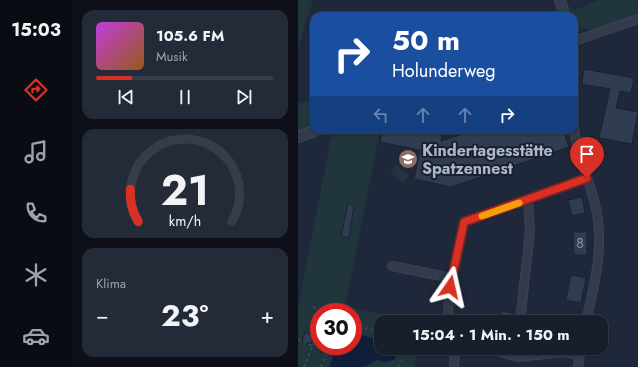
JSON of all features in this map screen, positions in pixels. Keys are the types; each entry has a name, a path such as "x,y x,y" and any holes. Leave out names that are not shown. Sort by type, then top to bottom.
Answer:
{"street":[{"path":"561,1 564,12"},
{"path":"578,40 638,19"},
{"path":"298,137 310,133"},
{"path":"576,134 595,206 600,249 587,315"},
{"path":"448,315 449,295 464,222 587,178"},
{"path":"521,315 530,232 528,200"},
{"path":"392,266 452,278"},
{"path":"454,367 455,355"},
{"path":"511,355 518,357 536,355"},
{"path":"578,367 580,355"}],"path":[{"path":"362,327 374,330"},
{"path":"298,339 310,345"},
{"path":"304,367 310,353"},
{"path":"321,367 326,355"},
{"path":"398,367 405,355"}],"green space":[{"path":"298,0 313,0 298,48"},
{"path":"598,0 638,0 638,14 599,29 583,28 578,25 578,12 571,12 569,7 575,10"},
{"path":"310,101 310,126 298,131 298,102 302,103"},
{"path":"332,134 379,134 346,303 310,303 310,355 362,355 362,310 384,315 374,315 374,355 416,355 414,367 298,367 298,307"},
{"path":"396,165 409,175 403,183 390,172"}],"water":[{"path":"362,335 374,338 374,355 397,355 394,360 383,362 377,360 365,367 329,367 334,355 362,355"}],"building":[{"path":"584,69 634,78 631,93 620,91 616,108 638,112 632,144 599,138 610,89 582,84"},
{"path":"381,134 442,134 441,141 463,134 564,134 569,147 451,187 414,179 420,150 380,142"},
{"path":"582,197 585,213 572,216 568,200"},
{"path":"348,203 354,205 349,238 341,236"},
{"path":"573,232 587,232 587,255 574,255"},
{"path":"571,275 586,278 581,303 566,300"},
{"path":"501,311 512,313 512,315 501,315"},
{"path":"305,332 310,334 310,344 302,340"}],"slow traffic":[{"path":"482,216 519,203"}],"place":[{"name":"Kindertagesstätte Spatzennest","path":"408,159"}],"route":[{"path":"450,287 464,222 587,178"}]}
